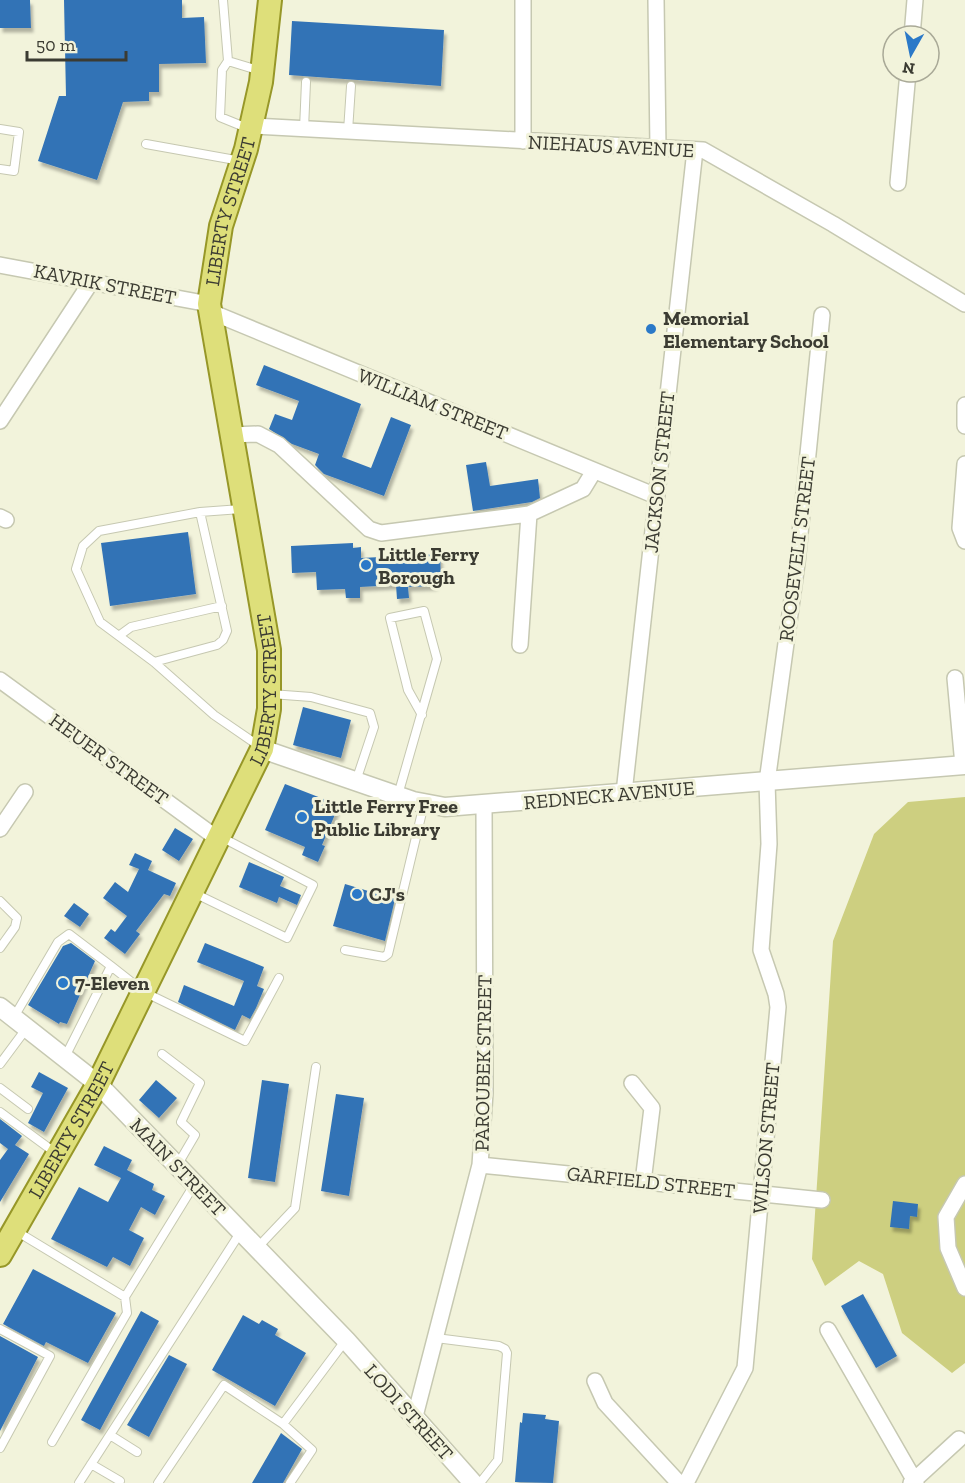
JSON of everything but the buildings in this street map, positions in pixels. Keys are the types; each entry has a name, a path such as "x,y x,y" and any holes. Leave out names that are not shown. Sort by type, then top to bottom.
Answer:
{"main road":[{"name":"LIBERTY STREET","path":"0,1256 98,1084 262,749 269,694 268,650 210,308 215,254 221,226 252,128 263,72 270,0"}],"street":[{"path":"523,0 523,141"},
{"path":"657,0 658,148"},
{"path":"913,24 915,0"},
{"path":"898,183 907,84"},
{"name":"NIEHAUS AVENUE","path":"252,128 704,150 833,224 965,304"},
{"name":"JACKSON STREET","path":"624,793 695,150"},
{"name":"KAVRIK STREET","path":"0,265 92,282 210,308"},
{"path":"0,421 92,282"},
{"name":"WILLIAM STREET","path":"210,308 656,496"},
{"name":"ROOSEVELT STREET","path":"767,782 797,563 822,315"},
{"path":"965,405 965,426"},
{"path":"232,435 258,434 279,445 369,529 381,533 529,514 584,489 594,471"},
{"path":"965,464 960,528 965,541"},
{"path":"520,645 529,514"},
{"path":"956,678 964,765"},
{"name":"HEUER STREET","path":"0,680 219,838"},
{"name":"REDNECK AVENUE","path":"262,749 398,795 445,807 964,765"},
{"name":"WILSON STREET","path":"686,1483 745,1368 778,1007 776,993 761,950 770,843 767,782"},
{"path":"0,829 25,792"},
{"name":"PAROUBEK STREET","path":"414,1420 480,1165 485,1094 484,805"},
{"name":"MAIN STREET","path":"14,1017 98,1084 346,1340"},
{"path":"632,1083 652,1108 643,1182"},
{"name":"GARFIELD STREET","path":"480,1165 822,1200"},
{"path":"965,1184 946,1217 948,1248 965,1288"},
{"path":"828,1330 914,1482 959,1439"},
{"name":"LODI STREET","path":"346,1340 414,1420 473,1483"},
{"path":"595,1381 605,1403 679,1483"}],"lane":[{"path":"223,0 228,61 222,70 220,117 252,128"},
{"path":"228,61 263,72"},
{"path":"304,129 306,82"},
{"path":"348,131 351,86"},
{"path":"0,129 19,132 14,171 0,169"},
{"path":"146,144 242,161"},
{"path":"244,508 200,512 99,531 83,546 76,569 100,622 120,635 214,715 262,749"},
{"path":"153,662 217,645 224,640 227,631 200,512"},
{"path":"120,635 131,627 222,606"},
{"path":"398,795 422,715 437,659 424,611 390,618 408,690 422,715"},
{"path":"269,694 311,696 370,713 374,728 356,781"},
{"path":"345,950 384,957 388,954 425,803"},
{"path":"192,892 287,938 313,885 219,838"},
{"path":"0,901 17,918 15,927 0,948"},
{"path":"0,1064 14,1017 58,942 69,934 144,992 245,1041 279,978"},
{"path":"64,1058 111,966"},
{"path":"162,1054 200,1083 181,1122 195,1136 177,1166"},
{"path":"257,1248 295,1208 316,1067"},
{"path":"0,1088 28,1109"},
{"path":"0,1112 58,1155"},
{"path":"52,1442 127,1313 125,1297 195,1184"},
{"path":"14,1231 125,1297"},
{"path":"79,1483 241,1232"},
{"path":"0,1329 50,1356 0,1448"},
{"path":"436,1338 499,1346 507,1353 498,1460 480,1483"},
{"path":"283,1424 346,1340"},
{"path":"158,1483 224,1385 283,1424 312,1450 290,1483"},
{"path":"110,1435 137,1452"},
{"path":"92,1464 120,1481"}],"green space":[{"path":"965,797 965,1363 952,1373 902,1333 883,1274 859,1261 825,1286 812,1259 833,941 874,834 908,802"}],"place":[{"name":"Memorial Elementary School","path":"651,329"},
{"name":"Little Ferry Borough","path":"366,565"},
{"name":"Little Ferry Free Public Library","path":"302,817"},
{"name":"CJ's","path":"357,894"},
{"name":"7-Eleven","path":"63,983"}]}
